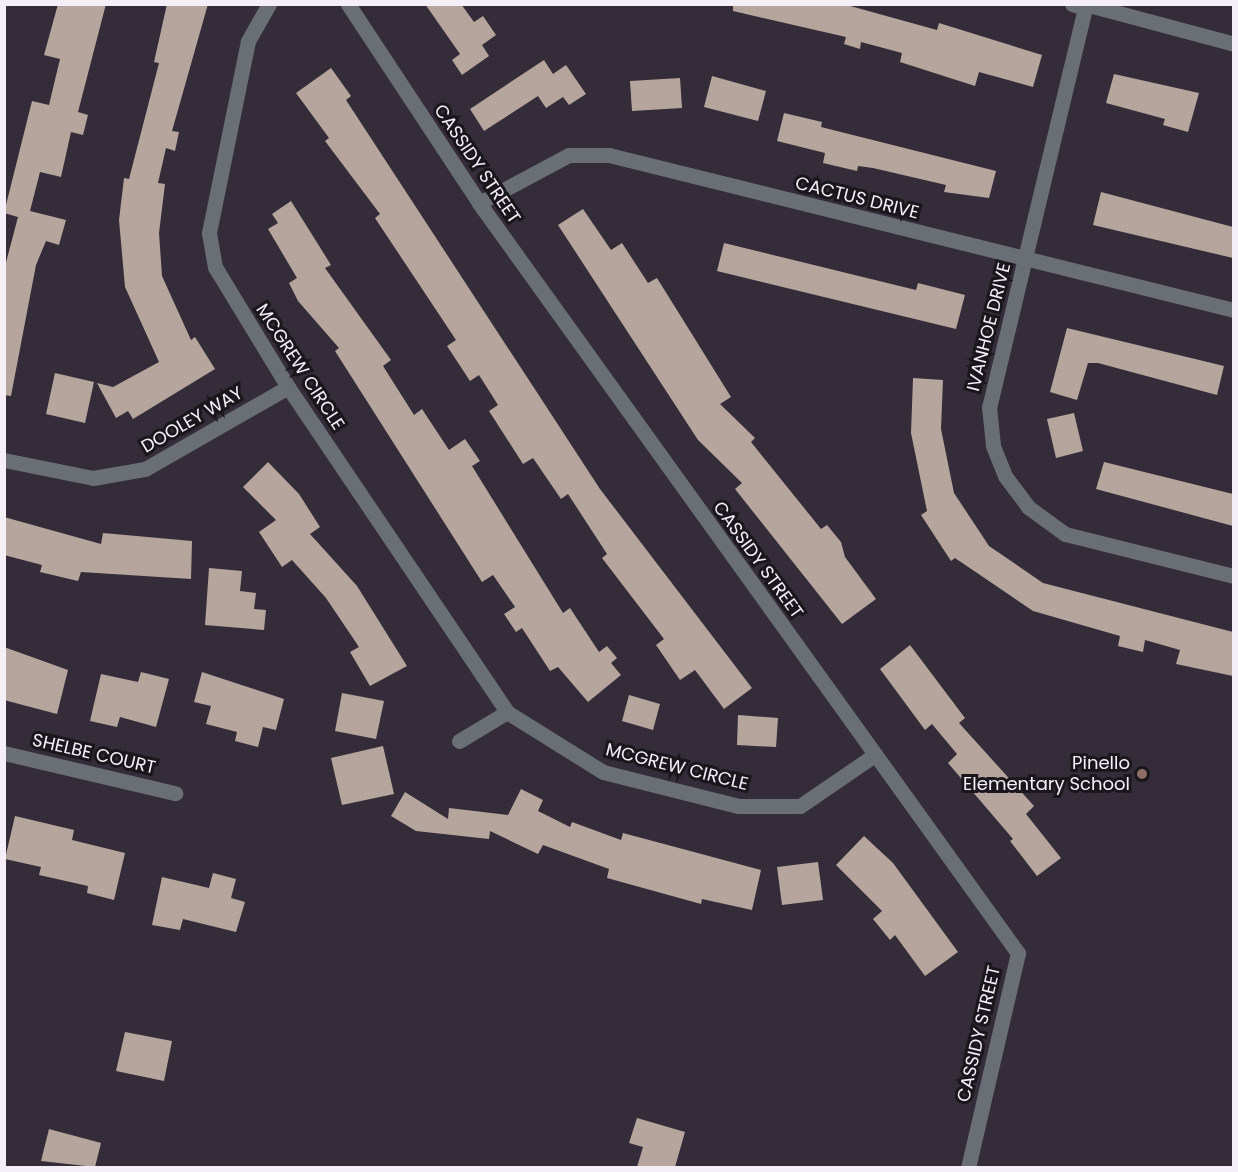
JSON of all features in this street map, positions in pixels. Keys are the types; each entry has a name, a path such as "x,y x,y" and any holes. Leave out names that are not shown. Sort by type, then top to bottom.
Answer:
{"street":[{"name":"MCGREW CIRCLE","path":"269,4 248,41 209,233 215,267 288,387 507,712 603,772 738,806 800,806 873,756"},
{"name":"CASSIDY STREET","path":"348,4 479,203 873,756 1018,953 968,1167"},
{"path":"1081,6 1233,44"},
{"name":"IVANHOE DRIVE","path":"1081,6 989,407 993,446 1005,476 1028,507 1065,534 1233,576"},
{"name":"CACTUS DRIVE","path":"479,203 569,155 609,155 1024,262 1233,310"},
{"name":"DOOLEY WAY","path":"4,460 93,478 145,469 288,387"},
{"path":"459,741 507,712"},
{"name":"SHELBE COURT","path":"4,753 175,793"}],"building":[{"path":"58,4 106,4 78,112 88,115 83,135 71,132 61,177 40,172 30,211 66,220 59,245 46,241 36,265 11,396 4,395 4,270 18,217 4,213 32,101 49,105 60,59 44,55"},
{"path":"167,4 208,4 172,131 179,132 175,151 166,148 158,183 165,184 159,233 162,276 191,340 195,337 215,369 133,419 128,411 116,418 97,383 113,387 159,362 125,287 119,220 124,178 129,179 159,63 154,62"},
{"path":"425,4 461,4 474,22 483,16 496,35 482,45 489,56 462,75 452,60 460,54"},
{"path":"733,4 843,4 937,30 939,23 1042,55 1033,87 979,72 975,86 900,62 902,53 861,42 860,49 844,44 846,37 733,11"},
{"path":"544,60 553,74 566,65 586,94 569,105 563,97 546,108 538,96 484,131 470,109"},
{"path":"331,68 351,96 346,100 600,489 752,688 724,709 695,670 680,680 656,645 664,639 602,558 607,554 568,494 561,499 533,458 523,464 489,411 498,405 479,375 470,381 447,346 456,340 375,218 380,214 325,141 329,138 296,93"},
{"path":"1114,74 1199,93 1188,132 1163,125 1165,119 1106,103"},
{"path":"712,76 766,91 758,121 704,107"},
{"path":"680,78 682,108 632,111 630,81"},
{"path":"784,113 822,122 821,127 996,171 989,198 944,192 946,185 873,168 858,166 857,171 823,163 825,153 777,141"},
{"path":"1101,192 1233,227 1233,258 1093,225"},
{"path":"291,201 331,265 325,268 391,360 383,366 414,415 422,409 449,450 465,439 480,461 472,466 563,613 570,608 599,652 607,646 617,658 611,663 621,675 588,702 558,667 550,671 522,628 516,632 504,614 515,607 493,575 482,582 335,351 339,348 298,301 289,283 297,278 268,229 278,223 272,214"},
{"path":"583,209 611,250 622,243 648,283 657,278 731,397 720,404 755,438 751,442 821,529 827,525 841,542 845,557 876,599 842,624 735,489 742,483 698,440 558,225"},
{"path":"724,243 916,290 918,283 965,295 956,329 717,271"},
{"path":"1067,328 1224,366 1217,395 1098,363 1088,363 1077,400 1050,392"},
{"path":"55,373 94,382 85,423 46,414"},
{"path":"913,378 943,380 941,429 954,493 989,546 1043,583 1233,632 1233,676 1176,664 1180,650 1145,640 1143,652 1118,646 1120,636 1033,611 955,558 951,561 921,515 927,511 911,433"},
{"path":"1074,413 1083,451 1056,458 1047,419"},
{"path":"268,462 299,494 320,527 310,534 357,586 407,666 370,686 350,652 359,647 326,598 292,560 282,567 259,532 276,520 243,487"},
{"path":"1104,462 1233,494 1233,526 1096,489"},
{"path":"4,517 101,544 103,533 192,541 191,579 81,572 78,581 40,572 42,565 4,555"},
{"path":"209,568 242,571 240,591 256,593 254,609 266,610 264,630 205,625"},
{"path":"910,645 965,718 959,723 1034,806 1026,814 1061,858 1037,876 1010,841 1013,839 948,763 957,754 932,724 925,730 880,669"},
{"path":"4,647 68,670 57,714 4,700"},
{"path":"141,672 169,679 156,727 120,717 117,727 90,721 101,674 138,682"},
{"path":"202,672 284,699 276,730 263,727 258,747 235,741 237,732 206,724 211,706 194,702"},
{"path":"342,693 384,701 376,739 335,731"},
{"path":"629,695 660,704 653,730 622,721"},
{"path":"738,715 778,718 776,747 737,745"},
{"path":"383,746 394,794 342,805 331,758"},
{"path":"521,789 543,800 538,811 570,827 572,822 621,840 623,833 761,870 752,910 702,899 701,904 607,878 609,869 543,845 538,854 490,831 489,839 416,831 391,816 405,792 448,819 449,808 508,815"},
{"path":"15,816 74,830 72,840 125,853 114,900 87,893 88,886 39,875 41,867 5,859"},
{"path":"864,836 893,863 958,952 925,976 895,935 890,940 873,919 882,911 836,865"},
{"path":"818,862 823,900 782,905 777,867"},
{"path":"213,873 236,879 231,898 245,902 236,932 183,919 180,930 152,925 162,877 209,888"},
{"path":"125,1032 172,1041 164,1081 116,1071"},
{"path":"637,1118 685,1132 675,1167 637,1167 643,1147 629,1143"},
{"path":"49,1129 101,1143 95,1167 41,1161"}],"place":[{"name":"Pinello Elementary School","path":"1142,774"}]}
